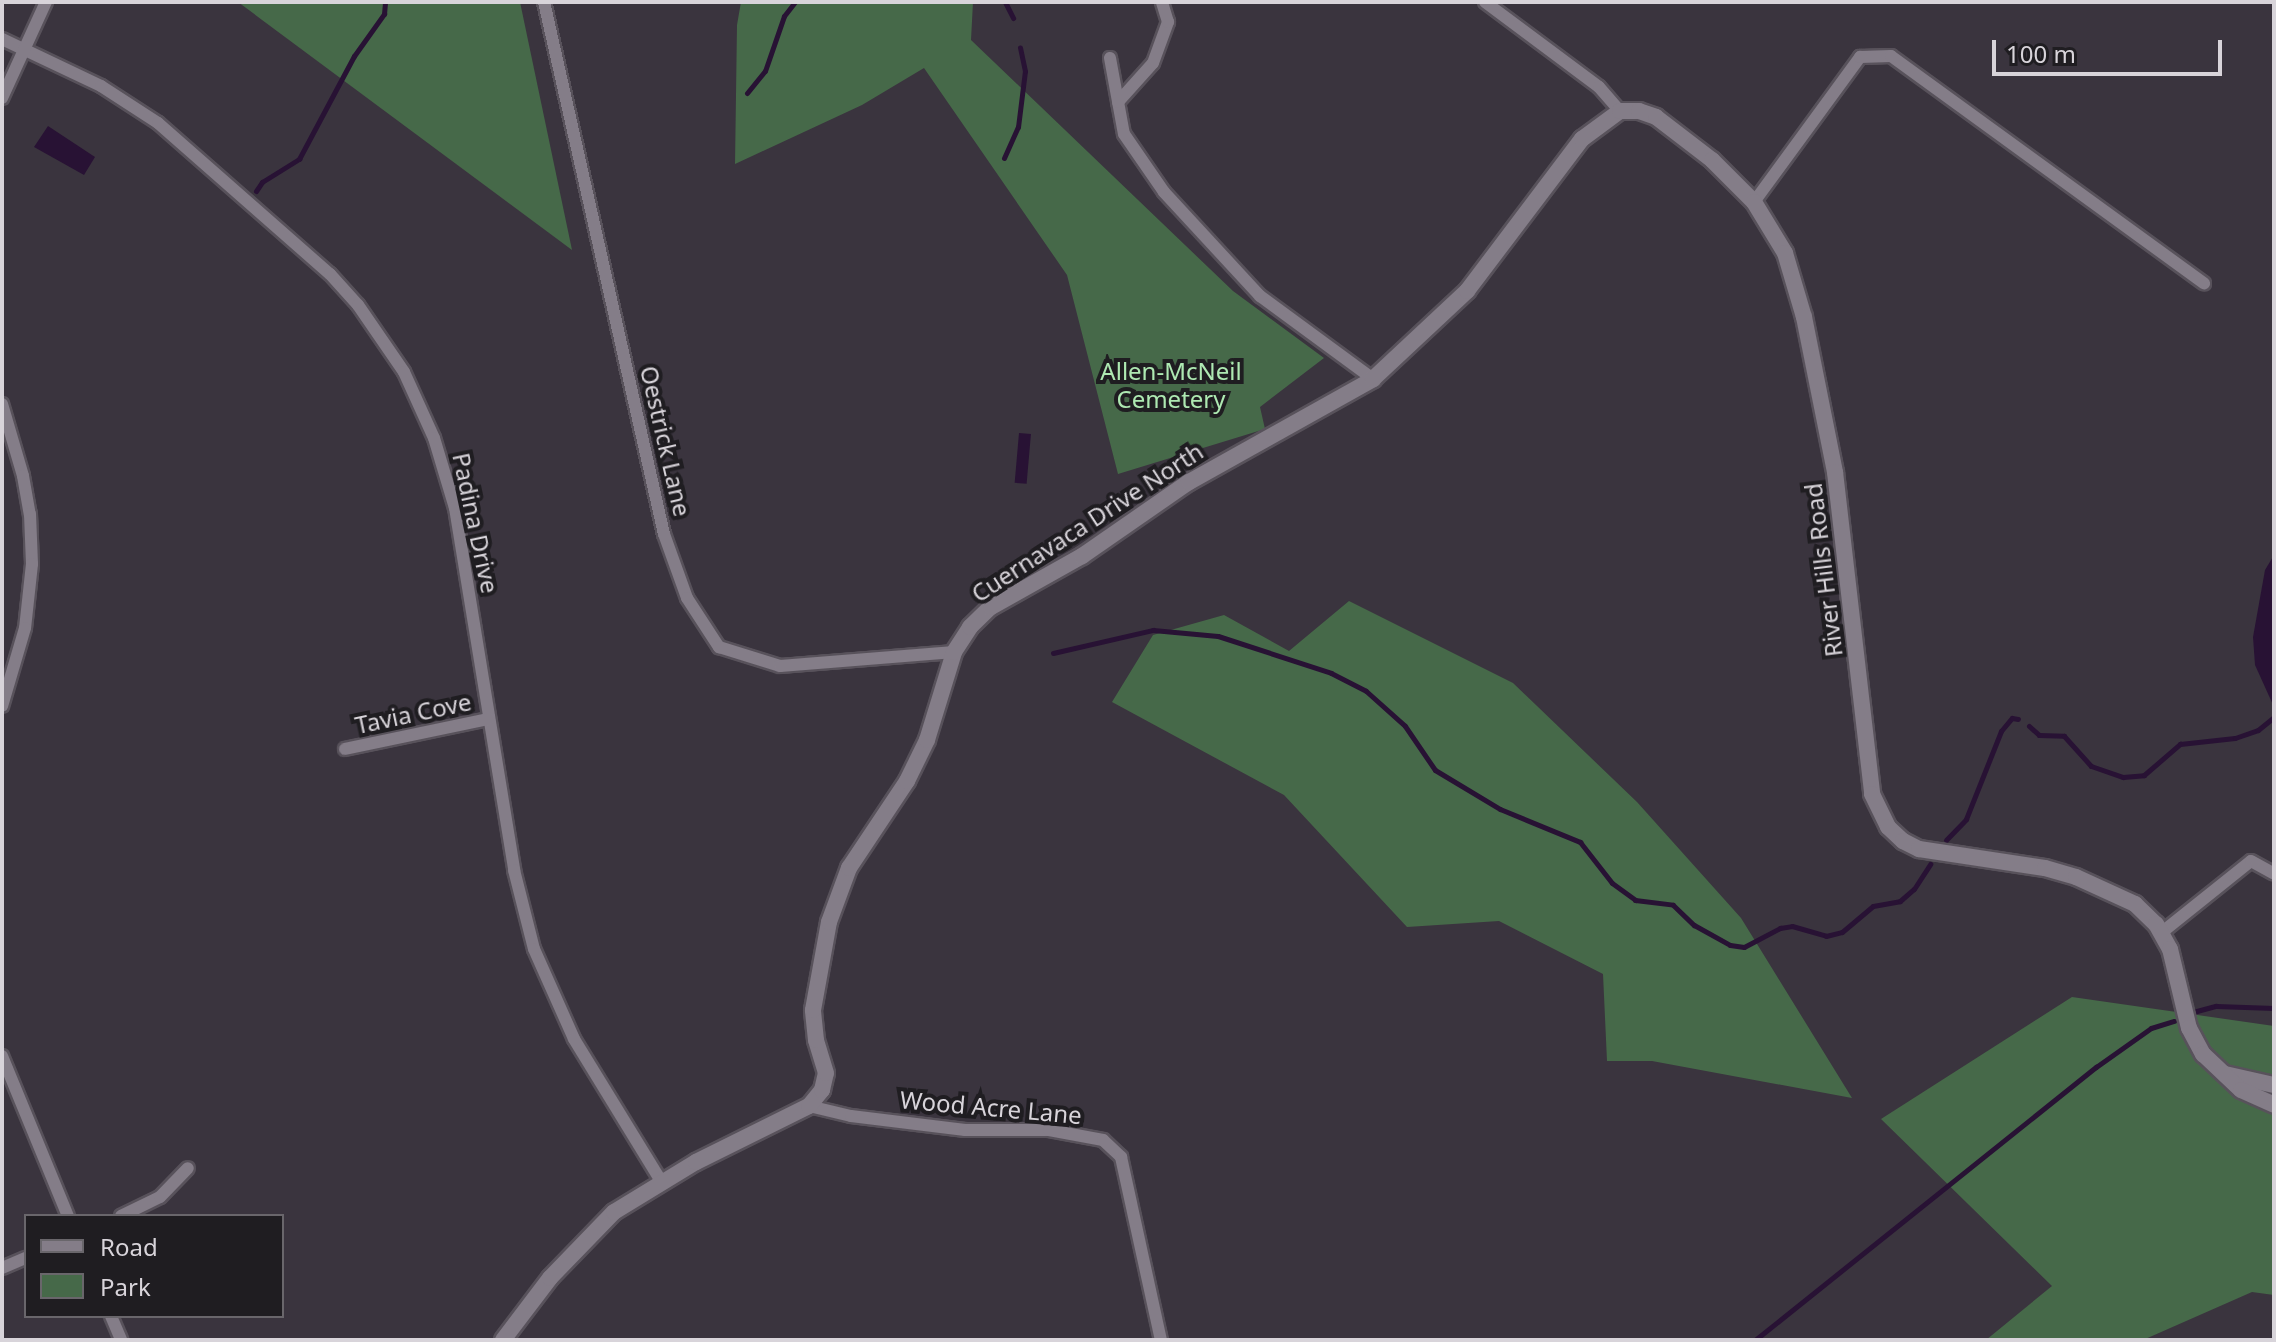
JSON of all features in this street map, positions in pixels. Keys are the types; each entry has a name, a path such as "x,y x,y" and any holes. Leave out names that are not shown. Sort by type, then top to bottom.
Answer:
{"street":[{"path":"2,98 46,2"},
{"name":"Oestrick Lane","path":"544,2 664,534 687,598 719,647 780,666 954,652"},
{"path":"1118,102 1153,63 1168,22 1162,2"},
{"path":"1485,2 1599,87 1620,111"},
{"name":"Padina Drive","path":"2,39 101,86 158,123 330,274 381,337 419,402 447,475 514,870 534,949 574,1039 661,1181"},
{"path":"1754,202 1860,57 1891,56 2204,283"},
{"path":"1110,58 1124,134 1164,192 1260,296 1373,379"},
{"name":"Cuernavaca Drive North","path":"809,1106 822,1090 826,1073 816,1040 813,1010 816,980 833,907 849,868 907,781 927,740 954,652 970,627 991,607 1082,556 1189,482 1373,379 1467,291 1582,139 1620,111"},
{"name":"River Hills Road","path":"1620,111 1639,111 1680,133 1754,202 1785,253 1815,366 1835,472 1877,809 1903,841 1919,849 2045,868 2076,877 2135,904 2161,933 2170,949 2189,1028 2203,1054 2241,1090 2274,1105"},
{"path":"2,404 25,488 32,564 25,628 2,706"},
{"name":"Tavia Cove","path":"345,749 489,719"},
{"path":"2161,933 2251,861 2274,874"},
{"path":"2,1056 67,1214"},
{"path":"2221,1073 2274,1085"},
{"path":"503,1340 578,1247 614,1212 661,1181 809,1106"},
{"name":"Wood Acre Lane","path":"809,1106 851,1116 965,1130 1049,1130 1103,1140 1121,1157 1161,1340"},
{"path":"125,1214 160,1197 188,1168"},
{"path":"2,1268 24,1259"},
{"path":"112,1318 121,1340"}],"green space":[{"path":"238,2 520,2 572,250"},
{"name":"Allen-McNeil Cemetery","path":"741,2 973,2 971,40 1233,291 1324,358 1260,407 1265,429 1118,474 1067,275 924,68 862,105 735,164 737,25"},
{"path":"1349,601 1513,683 1637,802 1741,918 1852,1098 1652,1061 1607,1061 1603,974 1499,921 1407,927 1284,795 1112,702 1153,635 1224,615 1289,651"},
{"path":"2072,997 2274,1026 2274,1295 2252,1292 2143,1340 1986,1340 2052,1286 1881,1119"}],"shaded area":[{"path":"48,126 95,157 84,175 34,147"},
{"path":"1019,433 1031,434 1027,484 1015,483"},
{"path":"2274,555 2274,707 2255,665 2253,637 2265,570"}],"waterway":[{"path":"256,191 262,182 299,159 354,56 384,14 385,2"},
{"path":"747,93 765,71 784,16 795,2"},
{"path":"1005,2 1013,18"},
{"path":"1004,158 1018,127 1025,71 1020,48"},
{"path":"1053,653 1153,630 1218,636 1331,673 1366,691 1405,726 1435,770 1500,809 1580,842 1612,883 1635,900 1673,905 1694,925 1730,945 1744,947 1780,928 1792,926 1826,936 1842,932 1873,906 1900,901 1914,889 1930,864"},
{"path":"2029,726 2039,735 2064,736 2091,766 2123,777 2144,775 2180,744 2235,738 2258,730 2274,717"},
{"path":"1946,840 1966,819 2001,731 2012,718 2018,719"},
{"path":"2193,1012 2216,1006 2274,1008"},
{"path":"1755,1340 2096,1067 2151,1028 2174,1021"}]}
